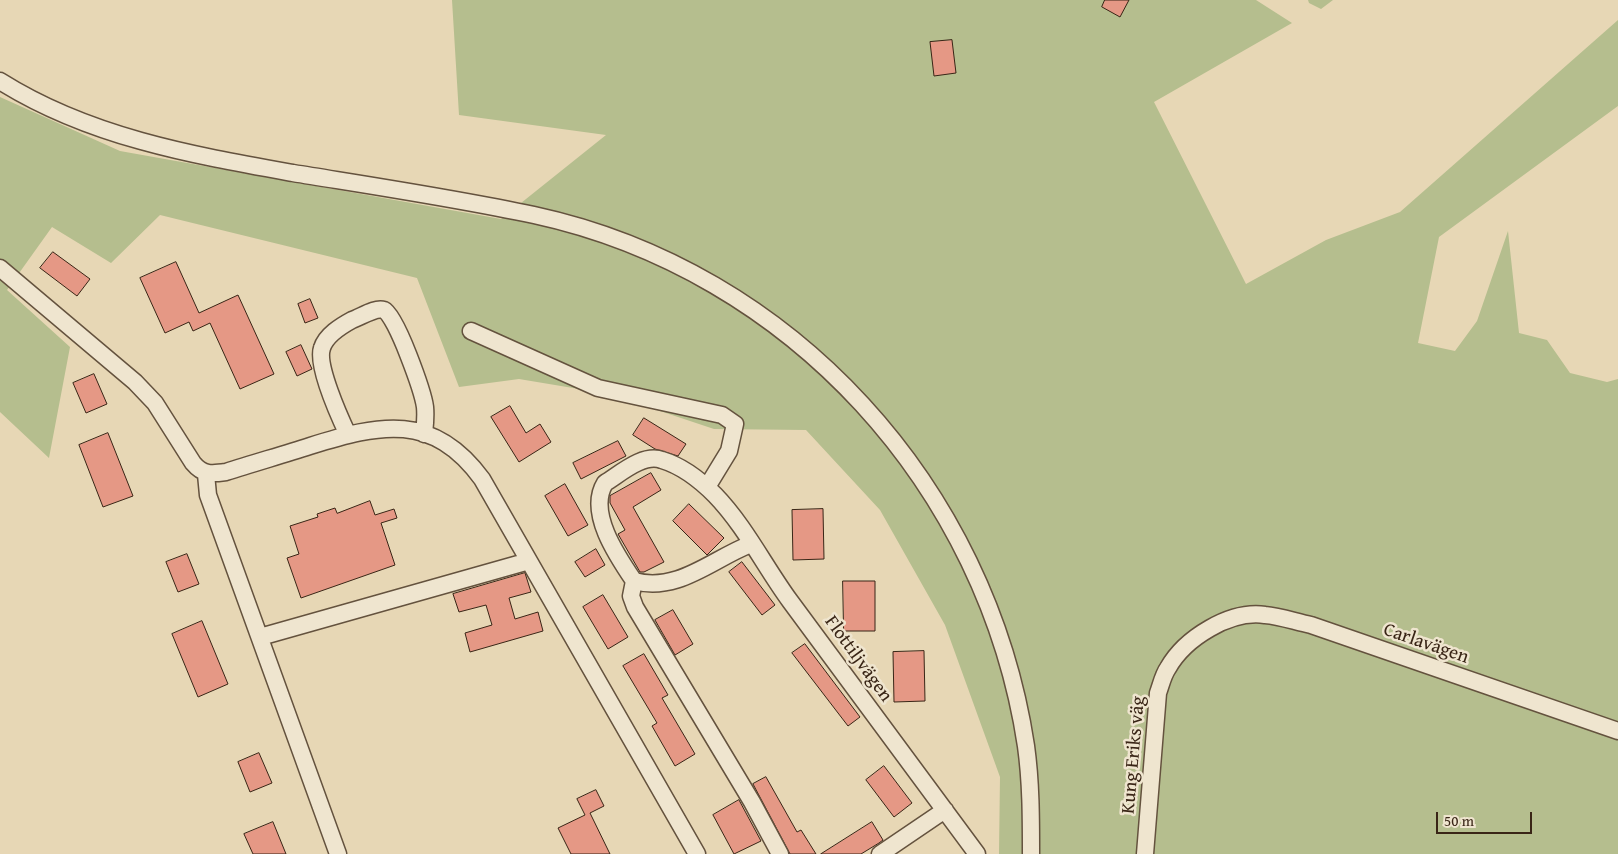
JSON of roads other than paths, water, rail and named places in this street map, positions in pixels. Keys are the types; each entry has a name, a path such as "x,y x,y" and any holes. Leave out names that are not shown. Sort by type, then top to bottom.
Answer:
{"street":[{"path":"0,81 56,111 148,144 256,166 537,216 607,236 688,270 762,315 832,372 893,438 923,479 944,513 966,555 999,637 1021,716 1031,794 1031,854"},
{"path":"0,268 135,382 155,403 193,463 206,474 226,472 377,428 396,428 424,434 454,448 468,461 482,479 697,854"},
{"path":"348,435 333,400 321,348 328,337 342,325 376,310 384,310 392,316 401,335 425,405 424,434"},
{"path":"471,331 598,388 722,415 735,424 729,452 707,487 678,467 660,459 650,458 605,483 600,490 598,503 601,519 623,565 634,581 631,596 635,607 752,802 780,854"},
{"path":"206,474 208,495 338,854"},
{"name":"Flottiljvägen","path":"707,487 717,497 784,593 977,854"},
{"path":"634,581 661,584 693,575 732,552 751,544"},
{"path":"260,637 530,561"},
{"name":"Carlavägen","path":"1218,625 1242,616 1264,614 1311,625 1618,731"},
{"name":"Kung Eriks väg","path":"1144,854 1158,693 1167,668 1184,647 1218,625"},
{"path":"880,854 945,810"}]}
